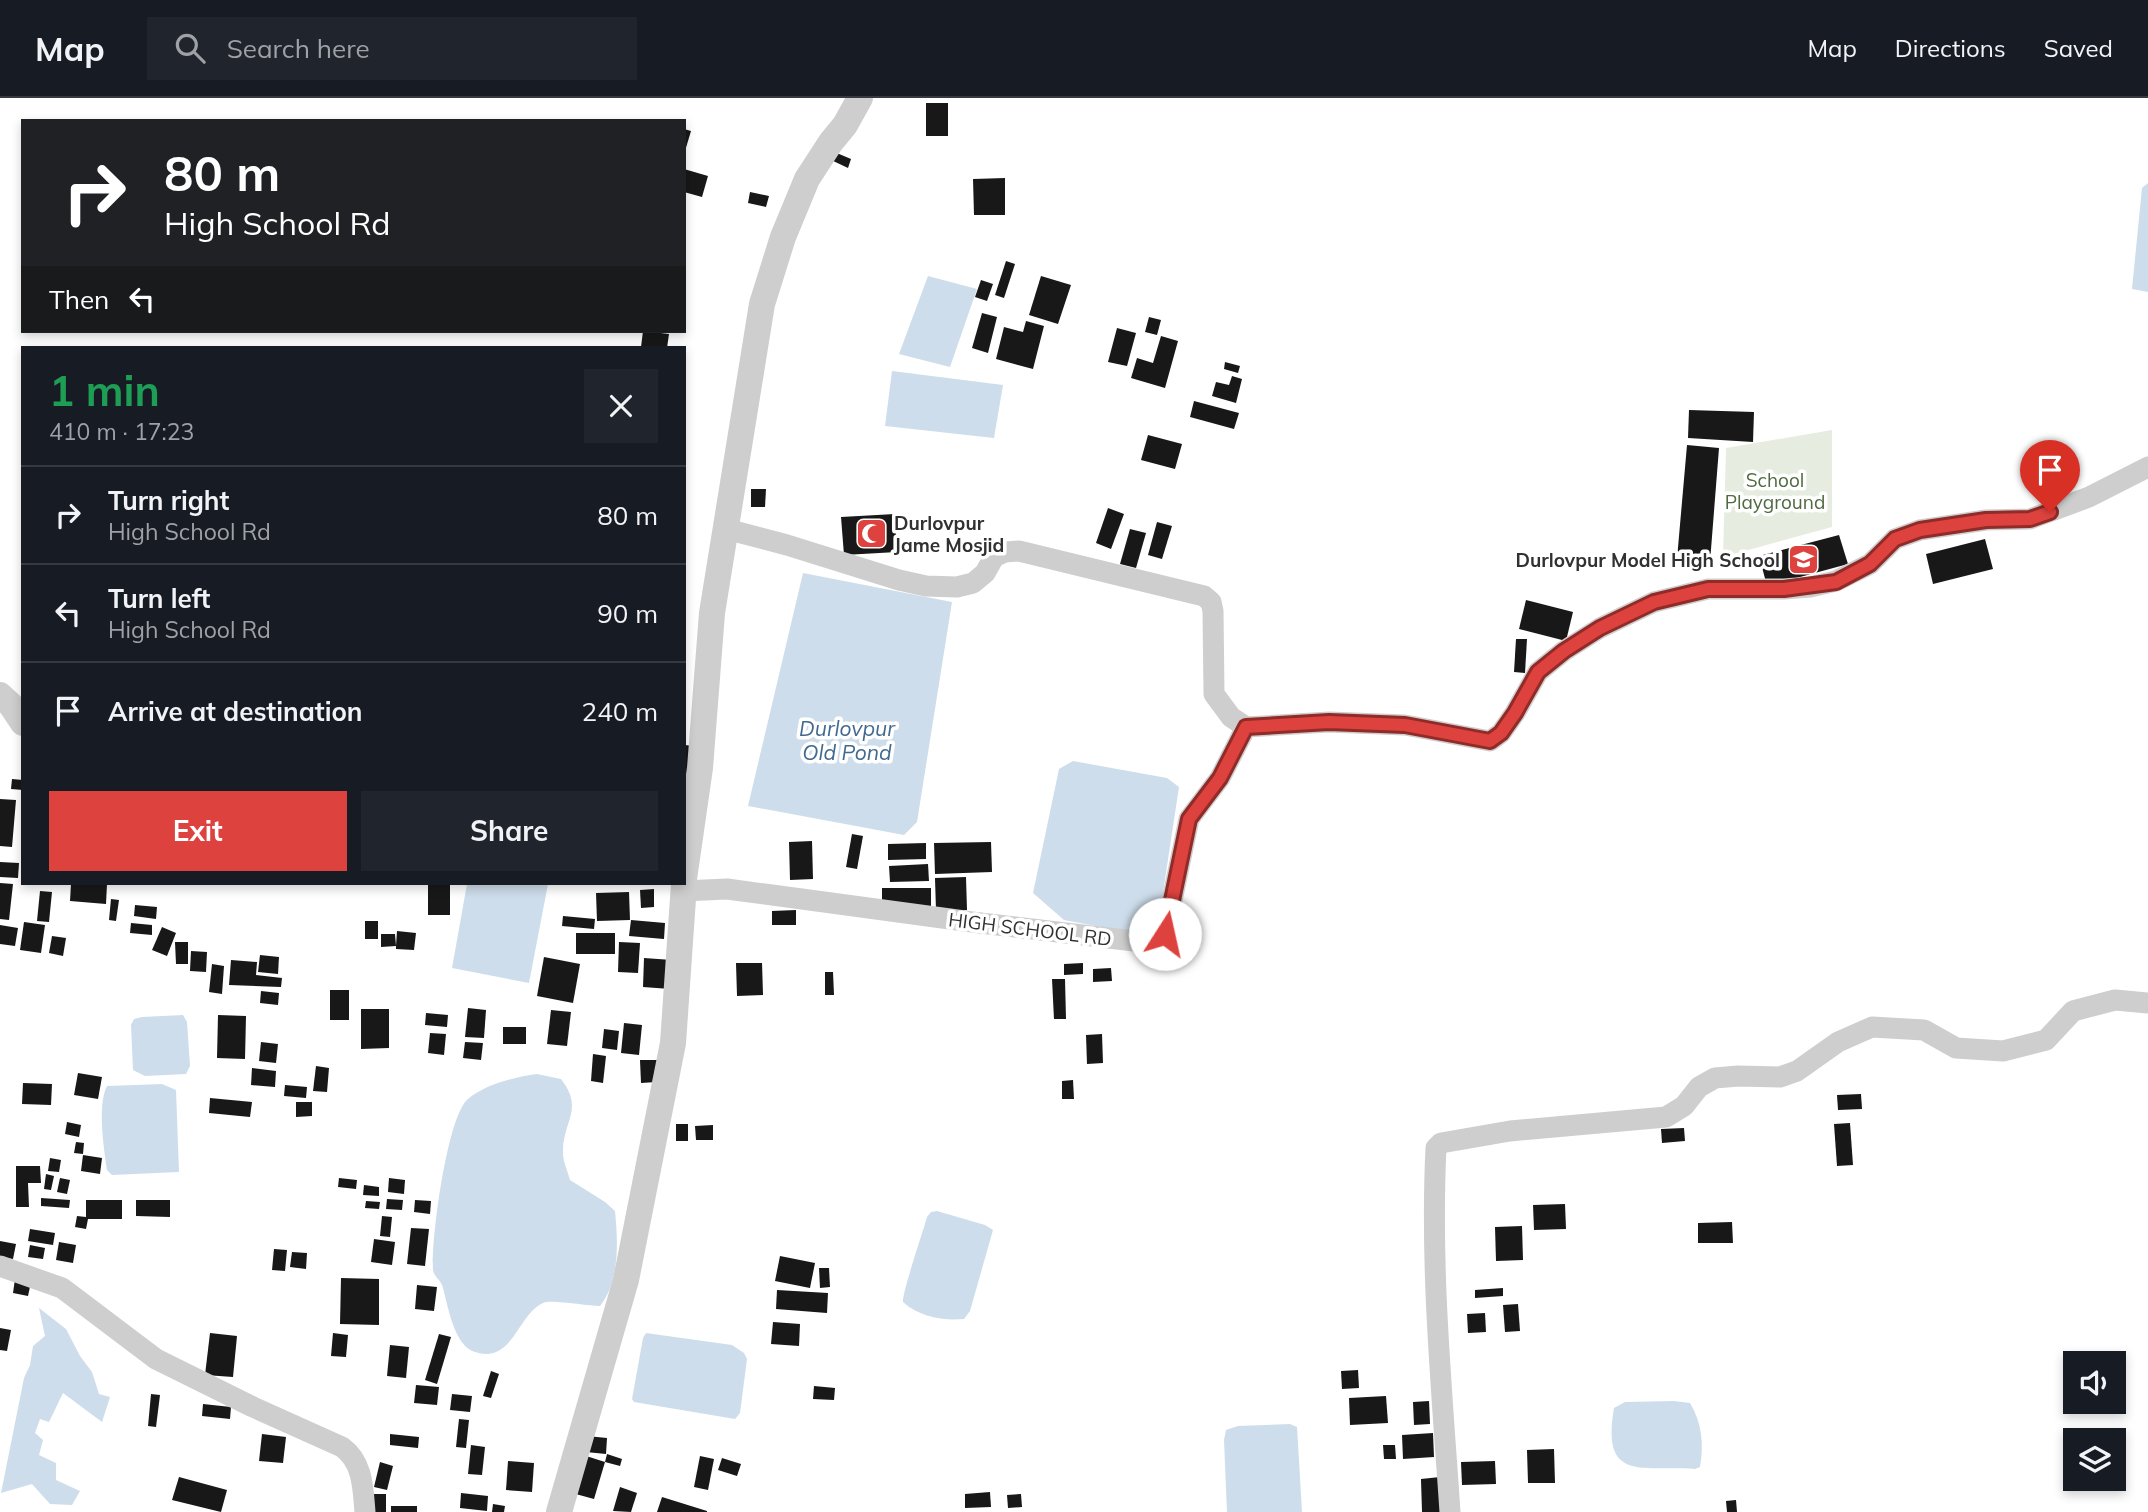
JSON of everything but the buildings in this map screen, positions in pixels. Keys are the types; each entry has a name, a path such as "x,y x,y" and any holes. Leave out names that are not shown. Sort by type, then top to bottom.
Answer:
{"street":[{"path":"686,842 700,768 712,613 762,304 807,179 845,125 860,98"},
{"path":"726,529 926,586 957,587 972,583 985,573 994,556 1019,551 1204,596 1211,602 1213,611 1214,694 1231,717 1246,727 1329,722 1405,725 1490,741 1501,733 1515,713 1538,672 1600,628 1654,602 1708,589 1784,589 1836,582 1870,564 1895,539 1920,530 1986,520 2030,519 2089,497 2148,467"},
{"path":"0,695 21,720"},
{"name":"HIGH SCHOOL RD","path":"686,885 1151,943 1162,940 1189,819 1220,778 1246,727"},
{"path":"559,1512 626,1280 673,1043 678,885"},
{"path":"1450,1512 1438,1330 1435,1211 1436,1148 1441,1143 1510,1131 1666,1117 1684,1106 1699,1087 1715,1078 1780,1077 1797,1071 1838,1042 1872,1027 1924,1030 1956,1048 2003,1051 2046,1040 2073,1011 2115,1000 2148,1003"},
{"path":"0,1266 62,1288 156,1359 342,1447 352,1454 361,1473 365,1512"}],"green space":[{"name":"School Playground","path":"1832,430 1832,527 1723,557 1726,448"}],"water":[{"path":"2148,183 2148,292 2132,289 2142,188"},
{"path":"928,276 977,289 950,367 899,354"},
{"path":"892,371 1003,385 994,438 885,426"},
{"name":"Durlovpur Old Pond","path":"803,573 952,602 917,822 904,835 748,806"},
{"path":"1073,761 1167,778 1179,787 1157,932 1144,935 1064,920 1033,893 1059,769"},
{"path":"467,885 548,885 529,983 452,968"},
{"path":"183,1015 187,1022 190,1066 186,1074 145,1076 133,1070 131,1025 134,1019"},
{"path":"537,1074 561,1079 571,1099 571,1116 563,1153 570,1180 615,1211 617,1248 614,1273 607,1296 600,1306 543,1303 534,1309 514,1336 498,1351 488,1354 475,1352 462,1342 457,1334 442,1286 433,1270 435,1233 447,1153 460,1110 468,1099 501,1082"},
{"path":"162,1084 176,1090 179,1172 112,1175 107,1170 102,1127 102,1104 107,1086"},
{"path":"937,1211 985,1225 993,1230 970,1311 964,1319 932,1317 903,1302 927,1217 931,1212"},
{"path":"39,1308 66,1329 92,1372 99,1394 110,1397 102,1422 63,1393 49,1422 40,1419 35,1433 43,1440 39,1455 56,1463 56,1480 80,1491 72,1505 50,1504 32,1484 1,1493 24,1378 30,1365 33,1346 45,1336"},
{"path":"646,1333 732,1345 744,1353 747,1359 740,1413 735,1419 634,1402 632,1399"},
{"path":"1625,1402 1690,1403 1697,1418 1702,1442 1700,1467 1643,1468 1620,1459 1614,1449 1612,1432 1614,1408"},
{"path":"1290,1424 1297,1427 1302,1512 1227,1512 1224,1440 1226,1430 1238,1426"}],"place":[{"name":"Durlovpur Jame Mosjid","path":"871,534"},
{"name":"Durlovpur Model High School","path":"1803,560"}],"route":[{"path":"1165,934 1189,819 1220,778 1246,727 1329,722 1405,725 1490,741 1501,733 1515,713 1538,672 1600,628 1654,602 1708,589 1784,589 1836,582 1870,564 1895,539 1920,530 1986,520 2030,519 2050,512"}]}
